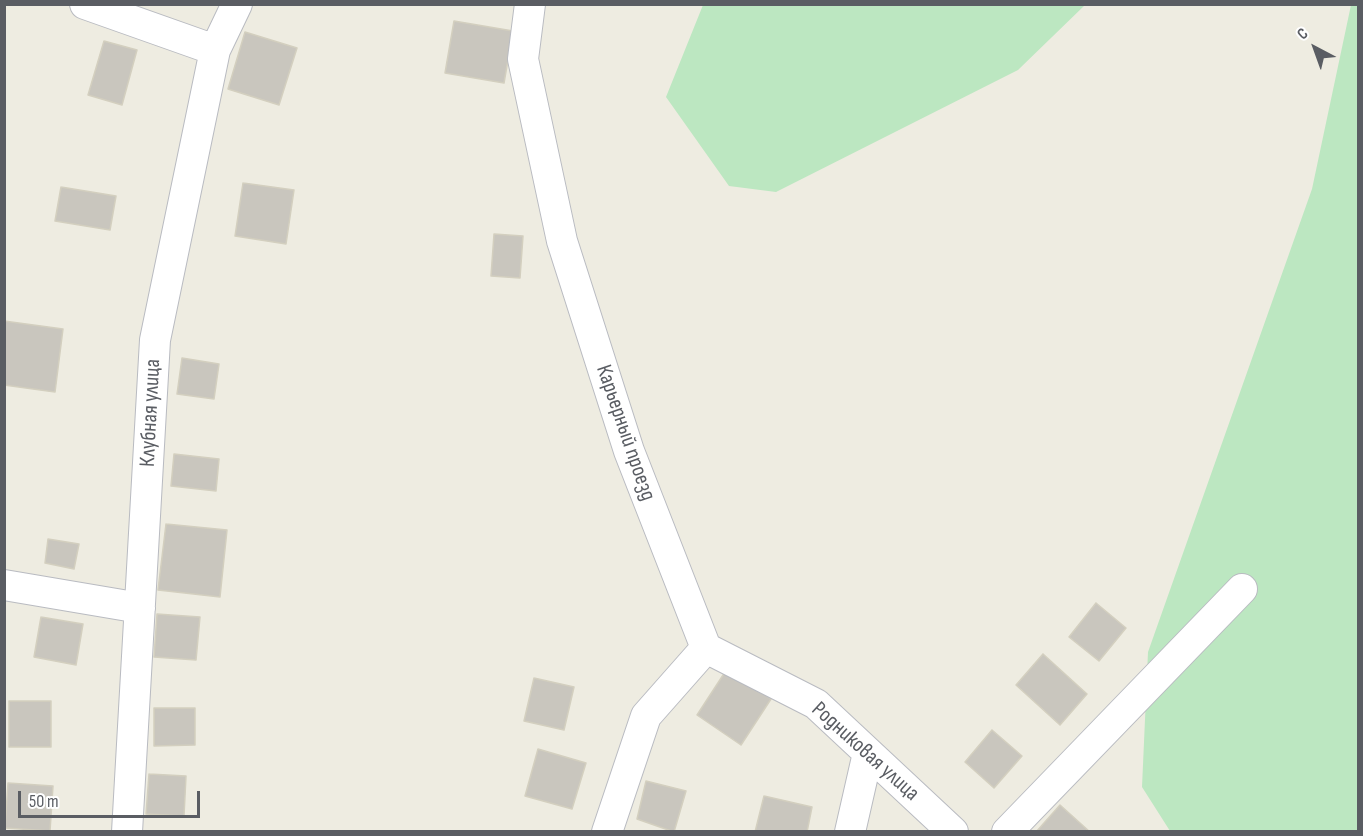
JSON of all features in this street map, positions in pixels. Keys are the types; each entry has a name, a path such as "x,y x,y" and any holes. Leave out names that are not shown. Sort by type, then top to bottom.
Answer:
{"street":[{"path":"85,4 215,50"},
{"name":"Клубная улица","path":"127,831 156,340 215,50 237,4"},
{"name":"Карьерный проезд","path":"530,4 523,59 562,241 629,451 706,648"},
{"path":"4,585 140,608"},
{"path":"1007,831 1242,589"},
{"path":"607,831 646,716 706,648"},
{"name":"Родниковая улица","path":"706,648 816,704 953,831"},
{"path":"850,831 868,753"}],"green space":[{"path":"703,4 1085,5 1018,70 776,192 729,186 666,97"},
{"path":"1351,5 1358,5 1358,831 1170,831 1142,787 1148,652 1312,189"}],"building":[{"path":"454,21 513,31 504,83 445,73"},
{"path":"245,32 297,48 279,105 228,89"},
{"path":"104,41 137,50 122,105 88,95"},
{"path":"243,183 294,190 286,244 235,236"},
{"path":"61,187 116,196 110,230 55,221"},
{"path":"494,234 523,236 520,278 491,276"},
{"path":"4,321 63,329 55,392 4,385"},
{"path":"182,358 219,364 214,399 177,394"},
{"path":"174,454 219,459 216,491 171,486"},
{"path":"166,524 227,530 220,597 158,590"},
{"path":"48,539 79,544 74,569 45,563"},
{"path":"1096,603 1126,628 1099,661 1069,637"},
{"path":"157,614 200,617 196,660 154,657"},
{"path":"41,617 83,624 76,665 34,657"},
{"path":"1043,654 1087,694 1060,725 1016,685"},
{"path":"727,669 771,699 741,745 697,715"},
{"path":"534,678 574,687 564,730 524,721"},
{"path":"9,701 51,701 51,747 9,747"},
{"path":"154,708 195,708 195,745 154,746"},
{"path":"992,730 1022,756 994,788 965,762"},
{"path":"538,749 586,763 572,809 525,796"},
{"path":"149,774 186,776 184,816 146,814"},
{"path":"646,781 686,791 674,832 637,819"},
{"path":"8,783 53,786 50,831 5,828"},
{"path":"764,796 812,807 807,832 755,832"},
{"path":"1060,805 1090,832 1036,832"}]}
